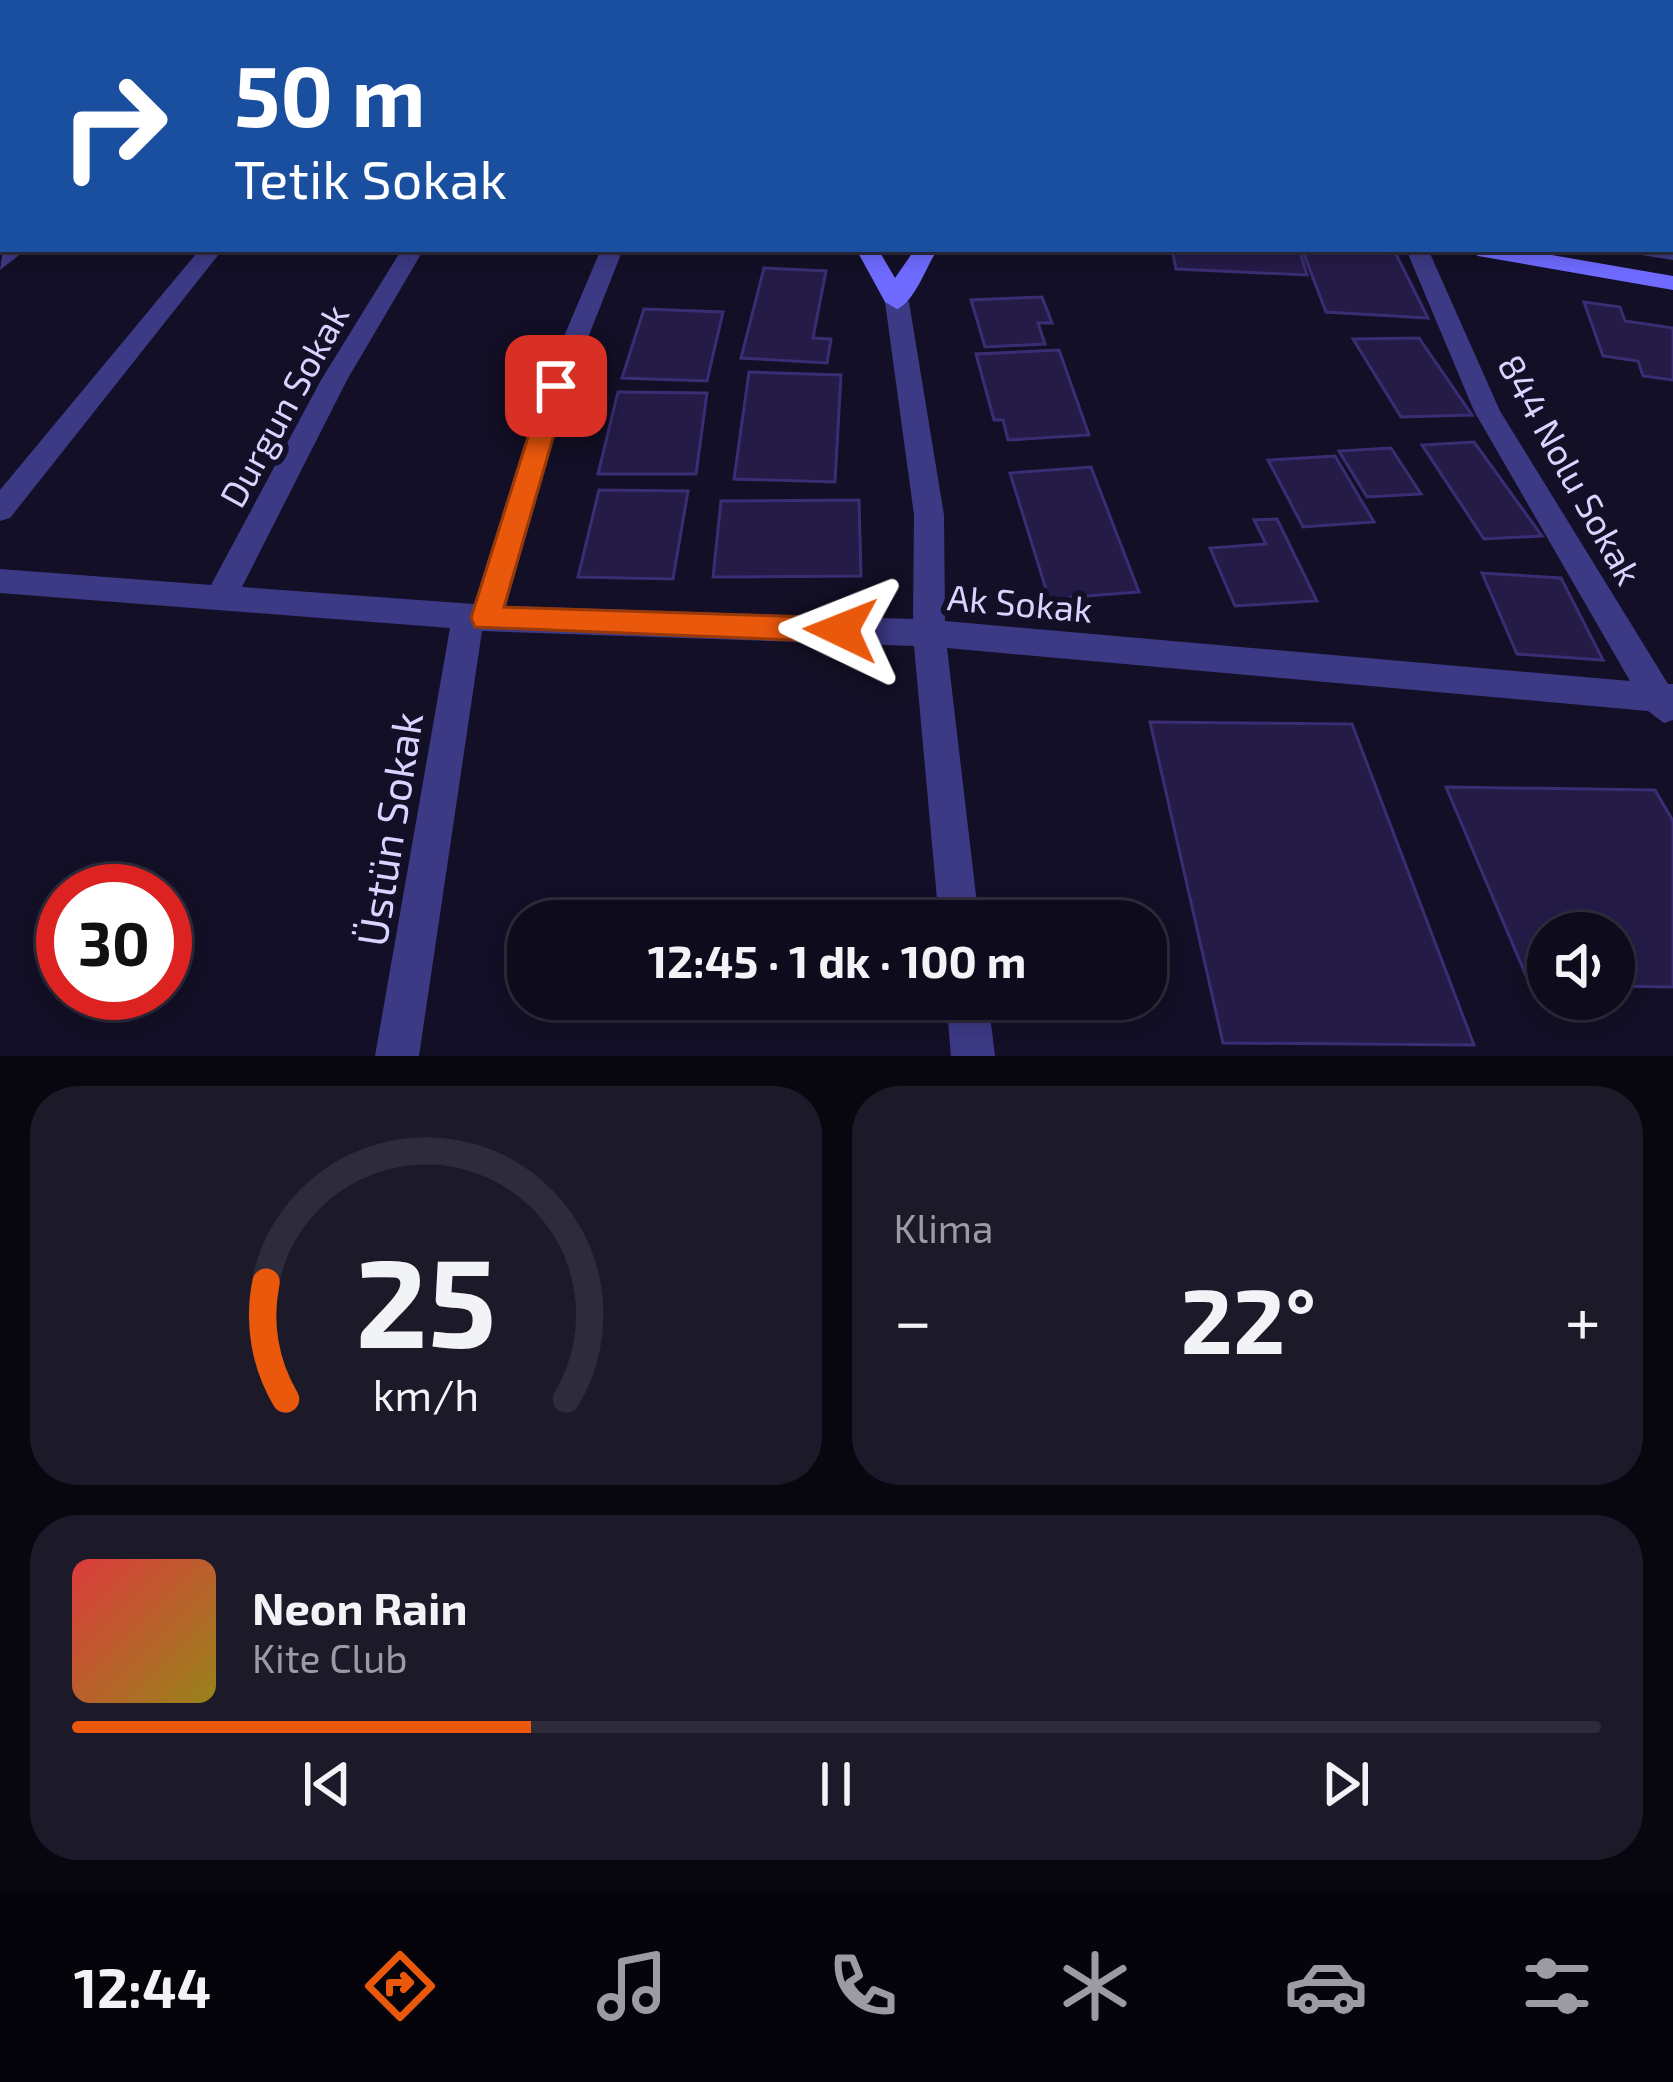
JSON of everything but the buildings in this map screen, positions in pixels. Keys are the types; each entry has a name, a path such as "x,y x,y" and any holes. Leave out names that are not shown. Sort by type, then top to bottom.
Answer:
{"main road":[{"path":"869,252 897,302"},
{"path":"879,252 897,302"},
{"path":"897,252 897,302"},
{"path":"897,302 910,268 923,252"},
{"path":"1495,252 1673,283"}],"street":[{"path":"0,510 210,252"},
{"name":"Durgun Sokak","path":"220,598 334,380 411,252"},
{"name":"Üstün Sokak","path":"397,1056 477,618 556,386 611,252"},
{"name":"844 Nolu Sokak","path":"1418,252 1487,411 1667,704"},
{"path":"897,302 928,515 929,633 957,900"},
{"name":"Ak Sokak","path":"5,592 220,598 477,618 929,633 1667,704"},
{"path":"970,1020 973,1056"}],"route":[{"path":"556,386 486,618 841,630"}]}
